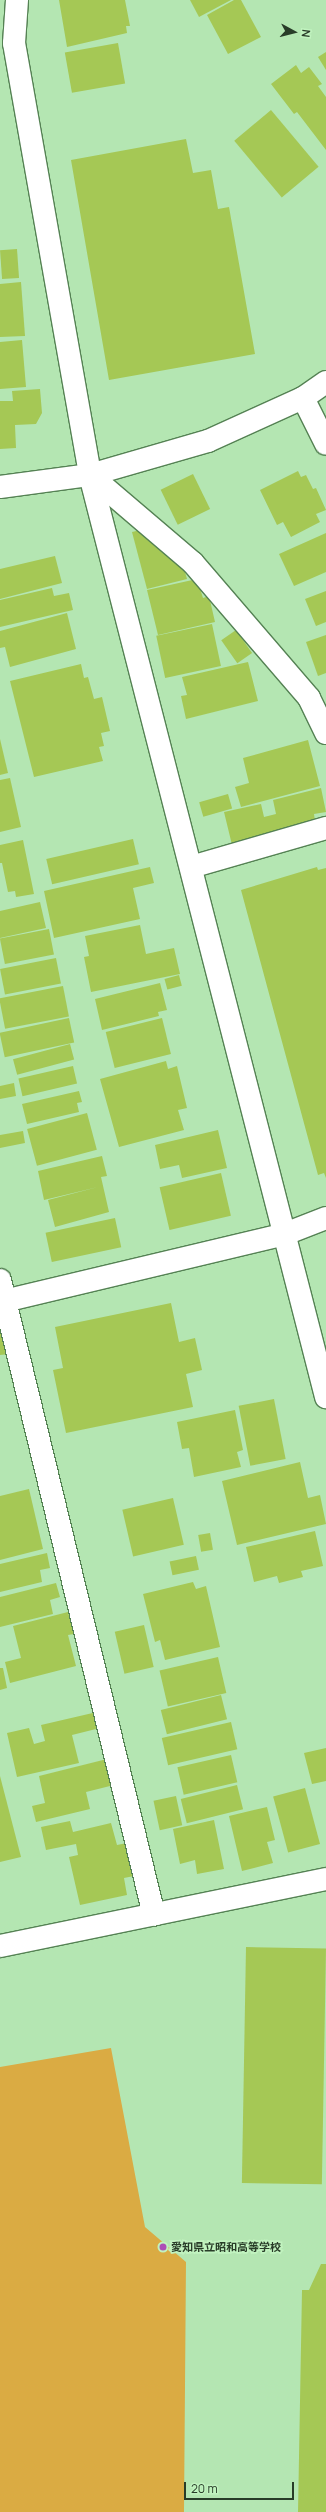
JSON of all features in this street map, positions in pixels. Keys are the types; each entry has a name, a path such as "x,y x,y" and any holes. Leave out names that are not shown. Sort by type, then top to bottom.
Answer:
{"street":[{"path":"17,0 14,43 90,474 326,1396"},
{"path":"0,487 90,474 208,441 303,398 326,382"},
{"path":"303,398 326,444"},
{"path":"90,474 193,563 309,698 326,733"},
{"path":"190,868 326,828"},
{"path":"2,1302 284,1234 326,1218"},
{"path":"0,1280 2,1302 154,1915"},
{"path":"0,1946 326,1879"}],"shaded area":[{"path":"111,2048 145,2227 186,2262 184,2512 0,2512 0,2067"}],"building":[{"path":"59,0 125,0 130,26 126,26 127,33 67,47"},
{"path":"190,0 231,0 199,17"},
{"path":"234,0 241,0 261,37 228,54 207,15"},
{"path":"118,43 125,83 72,93 65,52"},
{"path":"326,52 326,70 318,57"},
{"path":"296,65 301,73 309,67 322,84 318,86 326,97 326,150 297,112 294,114 271,84"},
{"path":"271,110 319,167 282,198 234,141"},
{"path":"186,139 193,173 211,170 218,209 229,207 255,354 109,380 71,160"},
{"path":"17,249 19,278 2,279 0,250"},
{"path":"21,282 25,336 0,337 0,284"},
{"path":"22,340 26,387 0,389 0,342"},
{"path":"40,389 42,413 36,424 15,425 16,448 0,449 0,401 13,401 12,391"},
{"path":"298,471 301,477 306,475 313,489 316,488 326,510 316,514 320,522 291,537 283,522 277,525 260,490"},
{"path":"193,474 210,509 178,525 161,490"},
{"path":"149,528 182,561 187,579 147,589 132,532"},
{"path":"326,533 326,572 294,586 279,554"},
{"path":"55,556 62,583 0,599 0,569"},
{"path":"197,579 203,598 209,596 215,622 158,635 147,590"},
{"path":"52,588 54,596 69,593 73,610 0,627 0,600"},
{"path":"326,591 326,622 316,626 305,599"},
{"path":"67,613 76,649 10,667 5,647 0,648 0,631"},
{"path":"212,624 221,666 165,678 156,636"},
{"path":"236,630 252,653 237,663 221,640"},
{"path":"326,635 326,673 318,676 306,642"},
{"path":"248,662 258,701 186,719 181,696 187,695 182,677"},
{"path":"81,664 84,678 88,677 94,699 102,697 110,731 101,733 104,746 99,747 103,761 34,777 10,681"},
{"path":"0,739 8,773 0,775"},
{"path":"308,740 320,786 241,807 235,787 249,783 243,758"},
{"path":"10,778 21,827 0,832 0,780"},
{"path":"321,788 326,812 314,814 315,821 233,849 224,812 261,804 264,817 276,814 273,800"},
{"path":"228,794 232,808 203,817 199,802"},
{"path":"133,839 139,864 52,884 46,859"},
{"path":"23,840 34,894 16,897 15,891 8,892 2,863 0,863 0,845"},
{"path":"150,867 154,883 133,888 140,919 54,938 44,891"},
{"path":"317,867 318,870 326,868 326,1178 324,1173 318,1175 241,890"},
{"path":"40,902 46,928 0,938 0,911"},
{"path":"140,925 146,954 174,948 180,974 91,992 84,957 89,956 85,936"},
{"path":"49,929 54,955 5,964 0,939"},
{"path":"56,958 61,984 5,994 0,969"},
{"path":"179,975 182,986 167,990 165,979"},
{"path":"160,983 167,1010 158,1012 159,1016 102,1030 95,999"},
{"path":"63,986 69,1016 5,1029 0,998"},
{"path":"69,1018 74,1042 5,1057 0,1033"},
{"path":"162,1018 171,1054 115,1068 106,1032"},
{"path":"70,1044 74,1059 17,1075 13,1059"},
{"path":"166,1061 168,1069 177,1066 187,1108 178,1110 184,1130 119,1147 100,1079"},
{"path":"73,1066 77,1084 22,1096 18,1079"},
{"path":"14,1083 16,1096 0,1099 0,1086"},
{"path":"79,1091 82,1102 77,1103 79,1112 27,1124 22,1104"},
{"path":"87,1113 97,1150 37,1166 27,1129"},
{"path":"218,1130 227,1168 182,1178 179,1165 160,1169 155,1145"},
{"path":"23,1131 25,1143 0,1148 0,1135"},
{"path":"102,1156 107,1176 101,1177 109,1212 55,1227 48,1200 98,1187 44,1200 38,1171"},
{"path":"221,1173 231,1216 170,1230 160,1187"},
{"path":"115,1218 121,1247 52,1262 46,1233"},
{"path":"171,1303 179,1342 195,1338 202,1370 186,1374 193,1407 66,1433 53,1370 63,1368 55,1327"},
{"path":"0,1331 5,1334 10,1354 0,1355"},
{"path":"274,1399 286,1459 250,1466 239,1406"},
{"path":"235,1410 243,1450 237,1452 241,1467 194,1477 189,1448 182,1449 177,1422"},
{"path":"300,1462 308,1498 320,1495 326,1524 237,1545 222,1481"},
{"path":"29,1489 43,1549 0,1560 0,1496"},
{"path":"173,1498 184,1545 133,1556 122,1510"},
{"path":"315,1531 323,1566 301,1571 303,1577 279,1583 277,1576 254,1582 246,1547"},
{"path":"210,1533 213,1550 201,1552 198,1535"},
{"path":"47,1553 50,1568 40,1570 42,1582 0,1592 0,1564"},
{"path":"196,1556 199,1570 173,1575 170,1562"},
{"path":"193,1582 196,1589 206,1586 220,1647 165,1660 160,1640 155,1642 143,1594"},
{"path":"56,1583 60,1597 50,1600 53,1614 0,1627 0,1597"},
{"path":"68,1612 74,1634 68,1635 76,1666 10,1683 5,1662 21,1658 13,1626"},
{"path":"144,1625 154,1667 124,1674 115,1632"},
{"path":"218,1657 226,1693 168,1707 160,1670"},
{"path":"0,1668 3,1668 7,1688 0,1690"},
{"path":"221,1695 227,1719 167,1734 161,1710"},
{"path":"97,1712 100,1728 72,1735 79,1763 17,1777 7,1733 29,1728 34,1744 45,1741 41,1725"},
{"path":"231,1722 237,1749 168,1765 162,1738"},
{"path":"326,1748 326,1781 312,1784 304,1753"},
{"path":"231,1755 237,1782 184,1795 177,1767"},
{"path":"107,1759 114,1785 86,1792 90,1809 36,1822 32,1806 45,1803 39,1776"},
{"path":"0,1776 21,1857 0,1862"},
{"path":"237,1785 243,1809 187,1823 181,1799"},
{"path":"305,1788 320,1844 288,1853 273,1797"},
{"path":"176,1796 182,1825 160,1830 154,1801"},
{"path":"267,1807 275,1840 267,1842 273,1863 242,1871 229,1816"},
{"path":"214,1820 224,1869 197,1874 195,1860 180,1864 173,1829"},
{"path":"70,1821 73,1832 111,1823 117,1845 127,1843 134,1876 124,1878 127,1895 80,1905 69,1857 78,1855 76,1844 46,1850 41,1827"},
{"path":"246,1947 326,1948 322,2184 242,2183"},
{"path":"321,2264 326,2264 326,2512 298,2512 302,2290 309,2290"}],"place":[{"name":"愛知県立昭和高等学校","path":"163,2247"}]}
